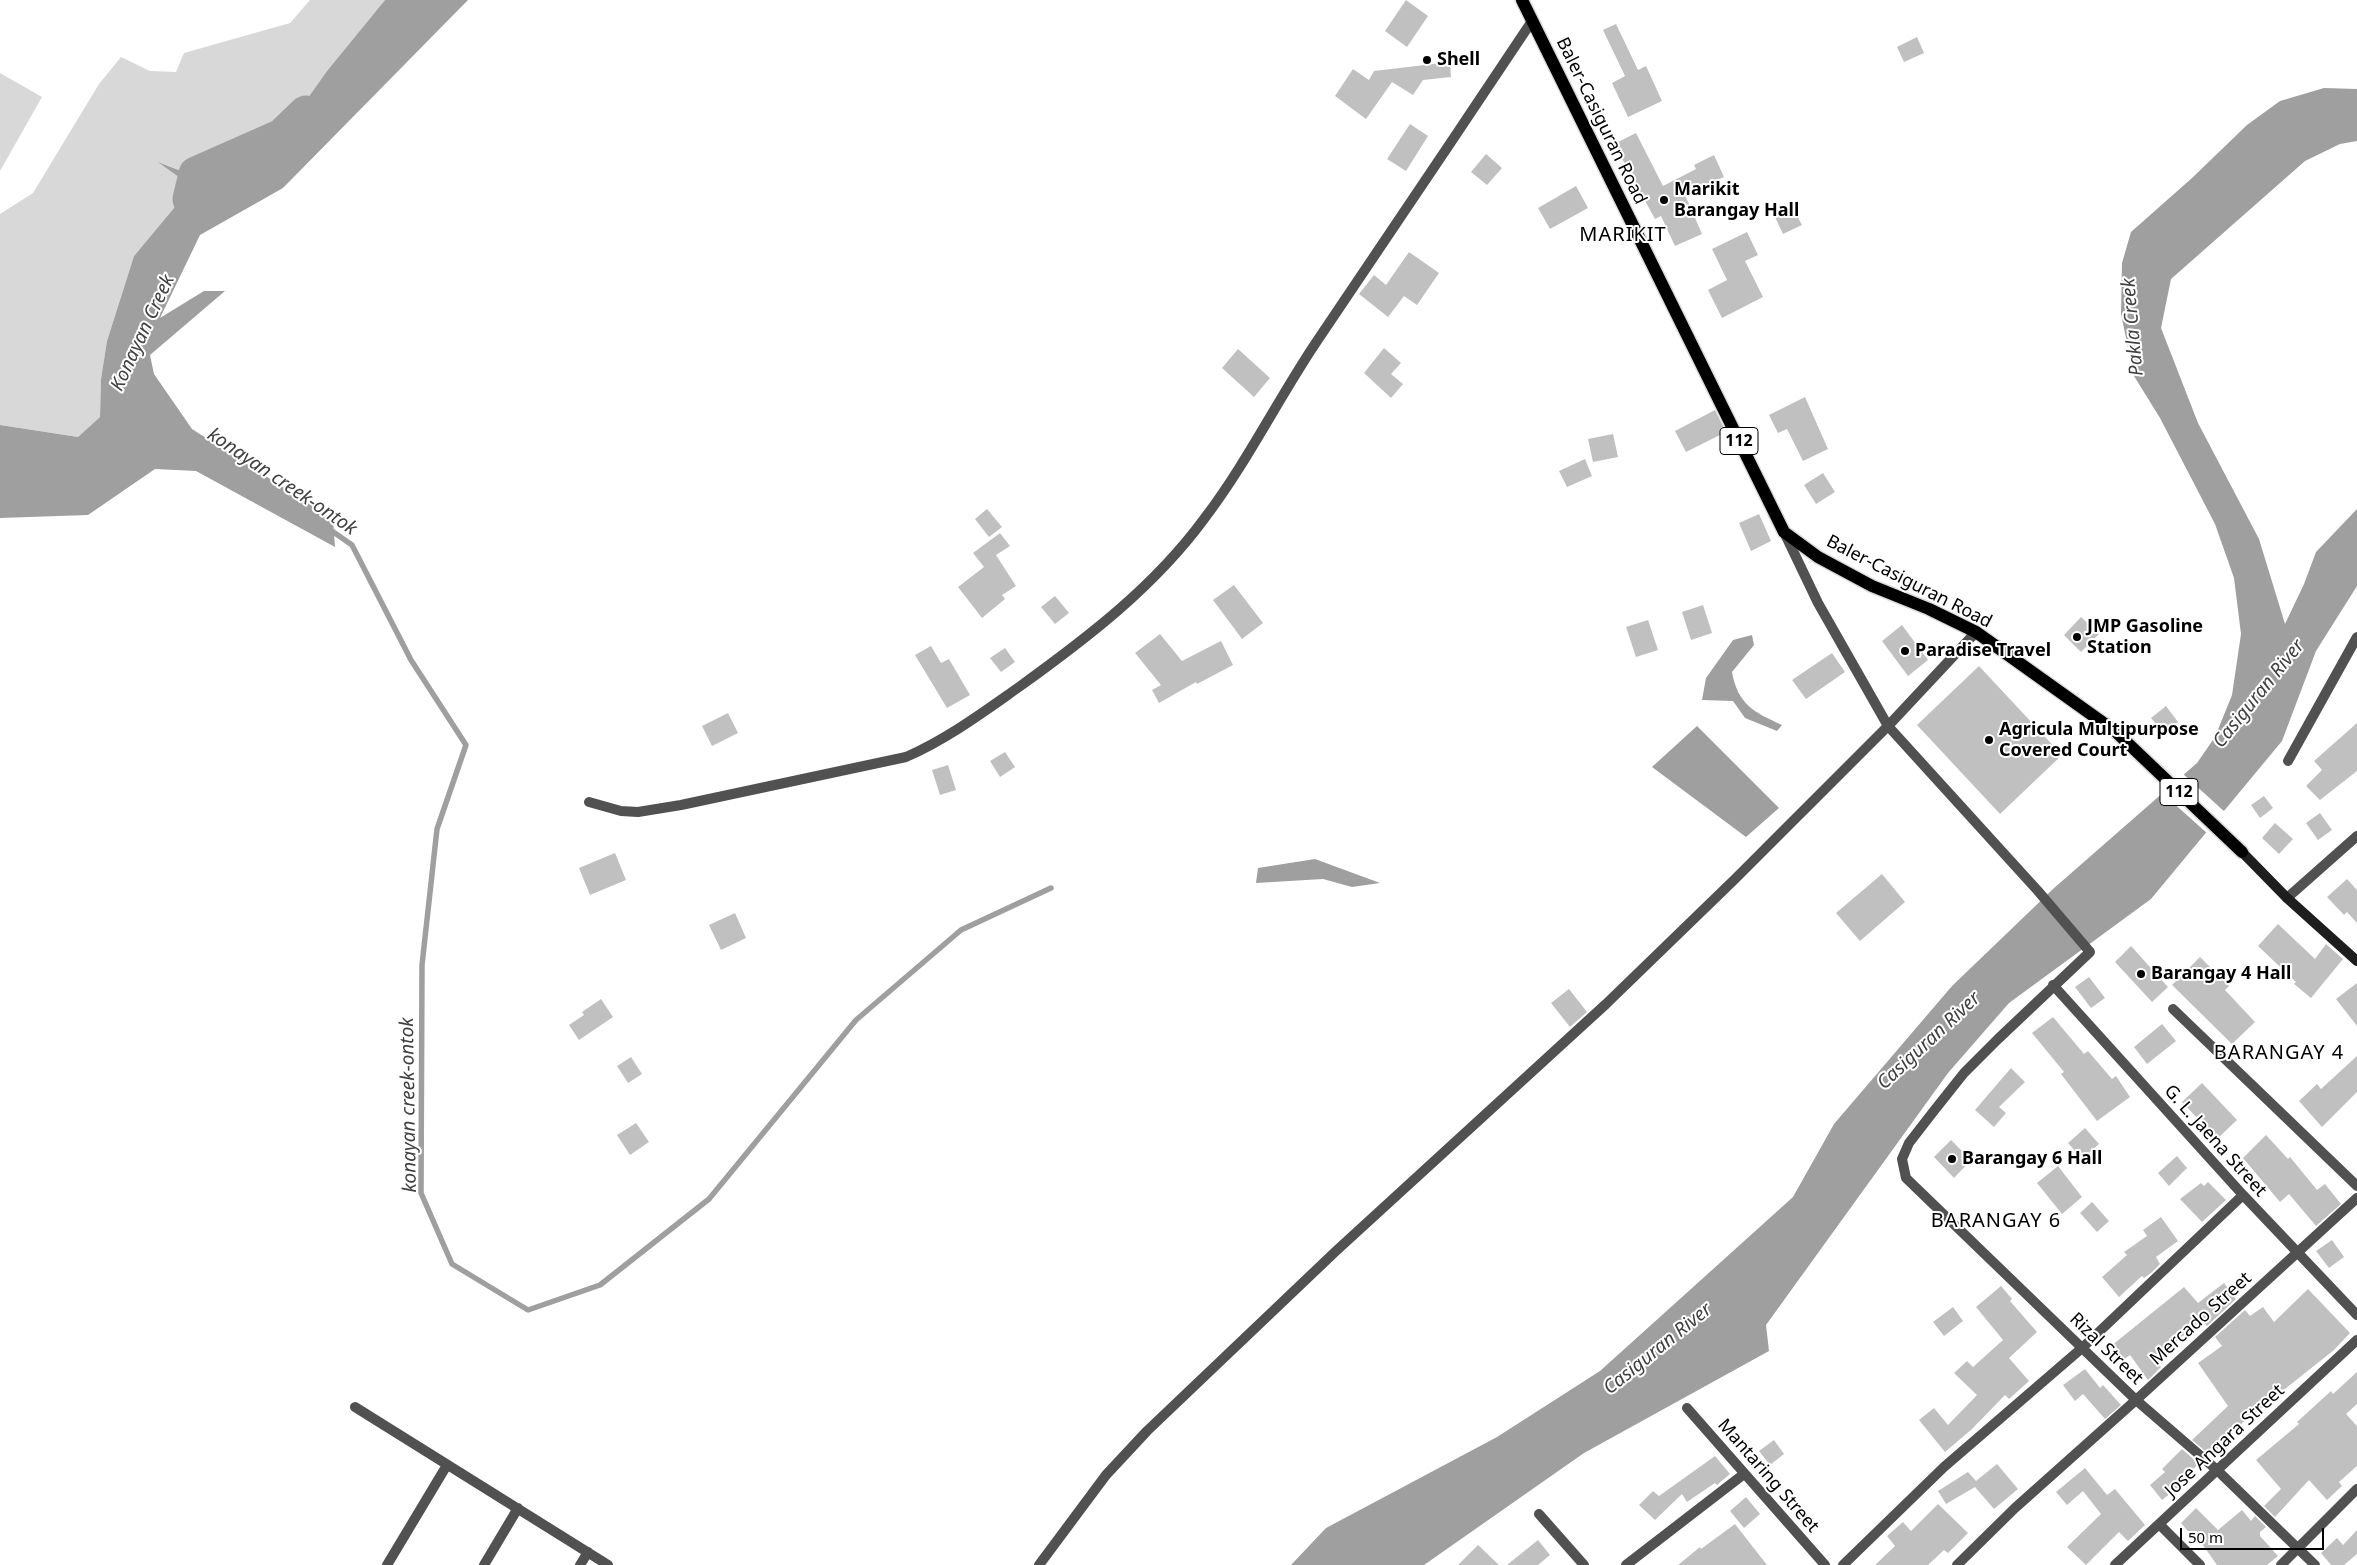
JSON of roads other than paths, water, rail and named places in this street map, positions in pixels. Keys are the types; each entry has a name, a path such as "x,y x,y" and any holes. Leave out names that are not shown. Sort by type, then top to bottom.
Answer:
{"main road":[{"name":"Baler-Casiguran Road","path":"1522,0 1784,532 1818,558 1872,586 1929,609 1976,632 2116,732 2242,852"},
{"name":"112","path":"2242,852 2288,898 2357,961"}],"street":[{"path":"589,802 621,811 638,812 701,801 906,757 929,747 967,724 1074,647 1112,616 1174,557 1222,494 1287,387 1532,21"},
{"path":"1784,532 1818,603 1888,726 2088,947 2090,954 2053,985"},
{"path":"1039,1565 1106,1475 1146,1431 1336,1251 1606,1004 1735,879 1888,726 1976,632"},
{"path":"2288,761 2357,637"},
{"path":"2288,898 2357,836"},
{"name":"Rizal Street","path":"2053,985 1964,1073 1909,1144 1902,1159 1902,1168 1912,1186 2136,1400 2217,1470 2315,1565"},
{"name":"G. L. Jaena Street","path":"2053,985 2242,1195 2357,1315"},
{"path":"2173,1010 2357,1186"},
{"path":"1843,1565 1944,1467 2082,1348 2242,1195"},
{"name":"Mercado Street","path":"1957,1565 2015,1508 2357,1198"},
{"name":"Jose Angara Street","path":"2115,1565 2357,1340"},
{"path":"355,1407 608,1565"},
{"name":"Mantaring Street","path":"1687,1408 1825,1565"},
{"path":"387,1565 447,1464"},
{"path":"1626,1565 1744,1474"},
{"path":"2281,1565 2357,1489"},
{"path":"484,1565 518,1508"},
{"path":"1540,1514 1584,1565"},
{"path":"2160,1524 2200,1565"},
{"path":"580,1565 588,1552"}],"water":[{"path":"385,0 468,0 283,188 200,235 160,318 204,291 225,291 150,355 154,374 192,429 333,519 335,547 196,471 155,469 88,515 0,518 0,425 78,437 100,417 101,379 107,341 134,256 174,208 183,180 158,162 181,171 253,158 293,119 327,71"},
{"path":"2324,88 2357,89 2357,141 2340,144 2305,161 2171,279 2161,328 2198,423 2259,539 2285,624 2304,584 2316,552 2357,509 2357,586 2316,651 2282,741 2151,899 2009,1003 1948,1073 1766,1325 1769,1351 1584,1453 1424,1565 1291,1565 1326,1528 1497,1437 1600,1371 1793,1197 1834,1124 1952,986 2053,889 2197,763 2215,737 2232,695 2241,634 2234,578 2215,524 2160,418 2134,376 2121,314 2122,263 2131,232 2192,178 2247,125 2280,101"},
{"path":"1752,635 1754,645 1732,672 1738,692 1743,700 1755,711 1782,725 1777,731 1745,718 1733,701 1702,700 1706,678 1733,640"},
{"path":"1697,726 1779,808 1746,837 1652,767"},
{"path":"1315,859 1380,883 1352,887 1323,879 1256,883 1258,868"}],"waterway":[{"name":"Konayan Creek","path":"190,199 196,174 282,136 306,113"},
{"name":"konayan creek-ontok","path":"329,529 352,545 411,660 466,745 437,829 422,965 421,1193 452,1264 528,1310 600,1285 709,1199 856,1020 961,930 1051,888"}],"place":[{"name":"Shell","path":"1427,60"},
{"name":"Marikit Barangay Hall","path":"1664,200"},
{"name":"JMP Gasoline Station","path":"2077,637"},
{"name":"Paradise Travel","path":"1905,651"},
{"name":"Agricula Multipurpose Covered Court","path":"1989,740"},
{"name":"Barangay 4 Hall","path":"2141,974"},
{"name":"Barangay 6 Hall","path":"1952,1159"}],"district":[{"name":"MARIKIT","path":"1623,235"},
{"name":"BARANGAY 4","path":"2279,1053"},
{"name":"BARANGAY 6","path":"1996,1221"}],"water label":[{"name":"Pakla Creek","path":"2133,327"},
{"name":"Casiguran River","path":"2259,694"},
{"name":"Casiguran River","path":"1929,1041"},
{"name":"Casiguran River","path":"1658,1349"}]}
